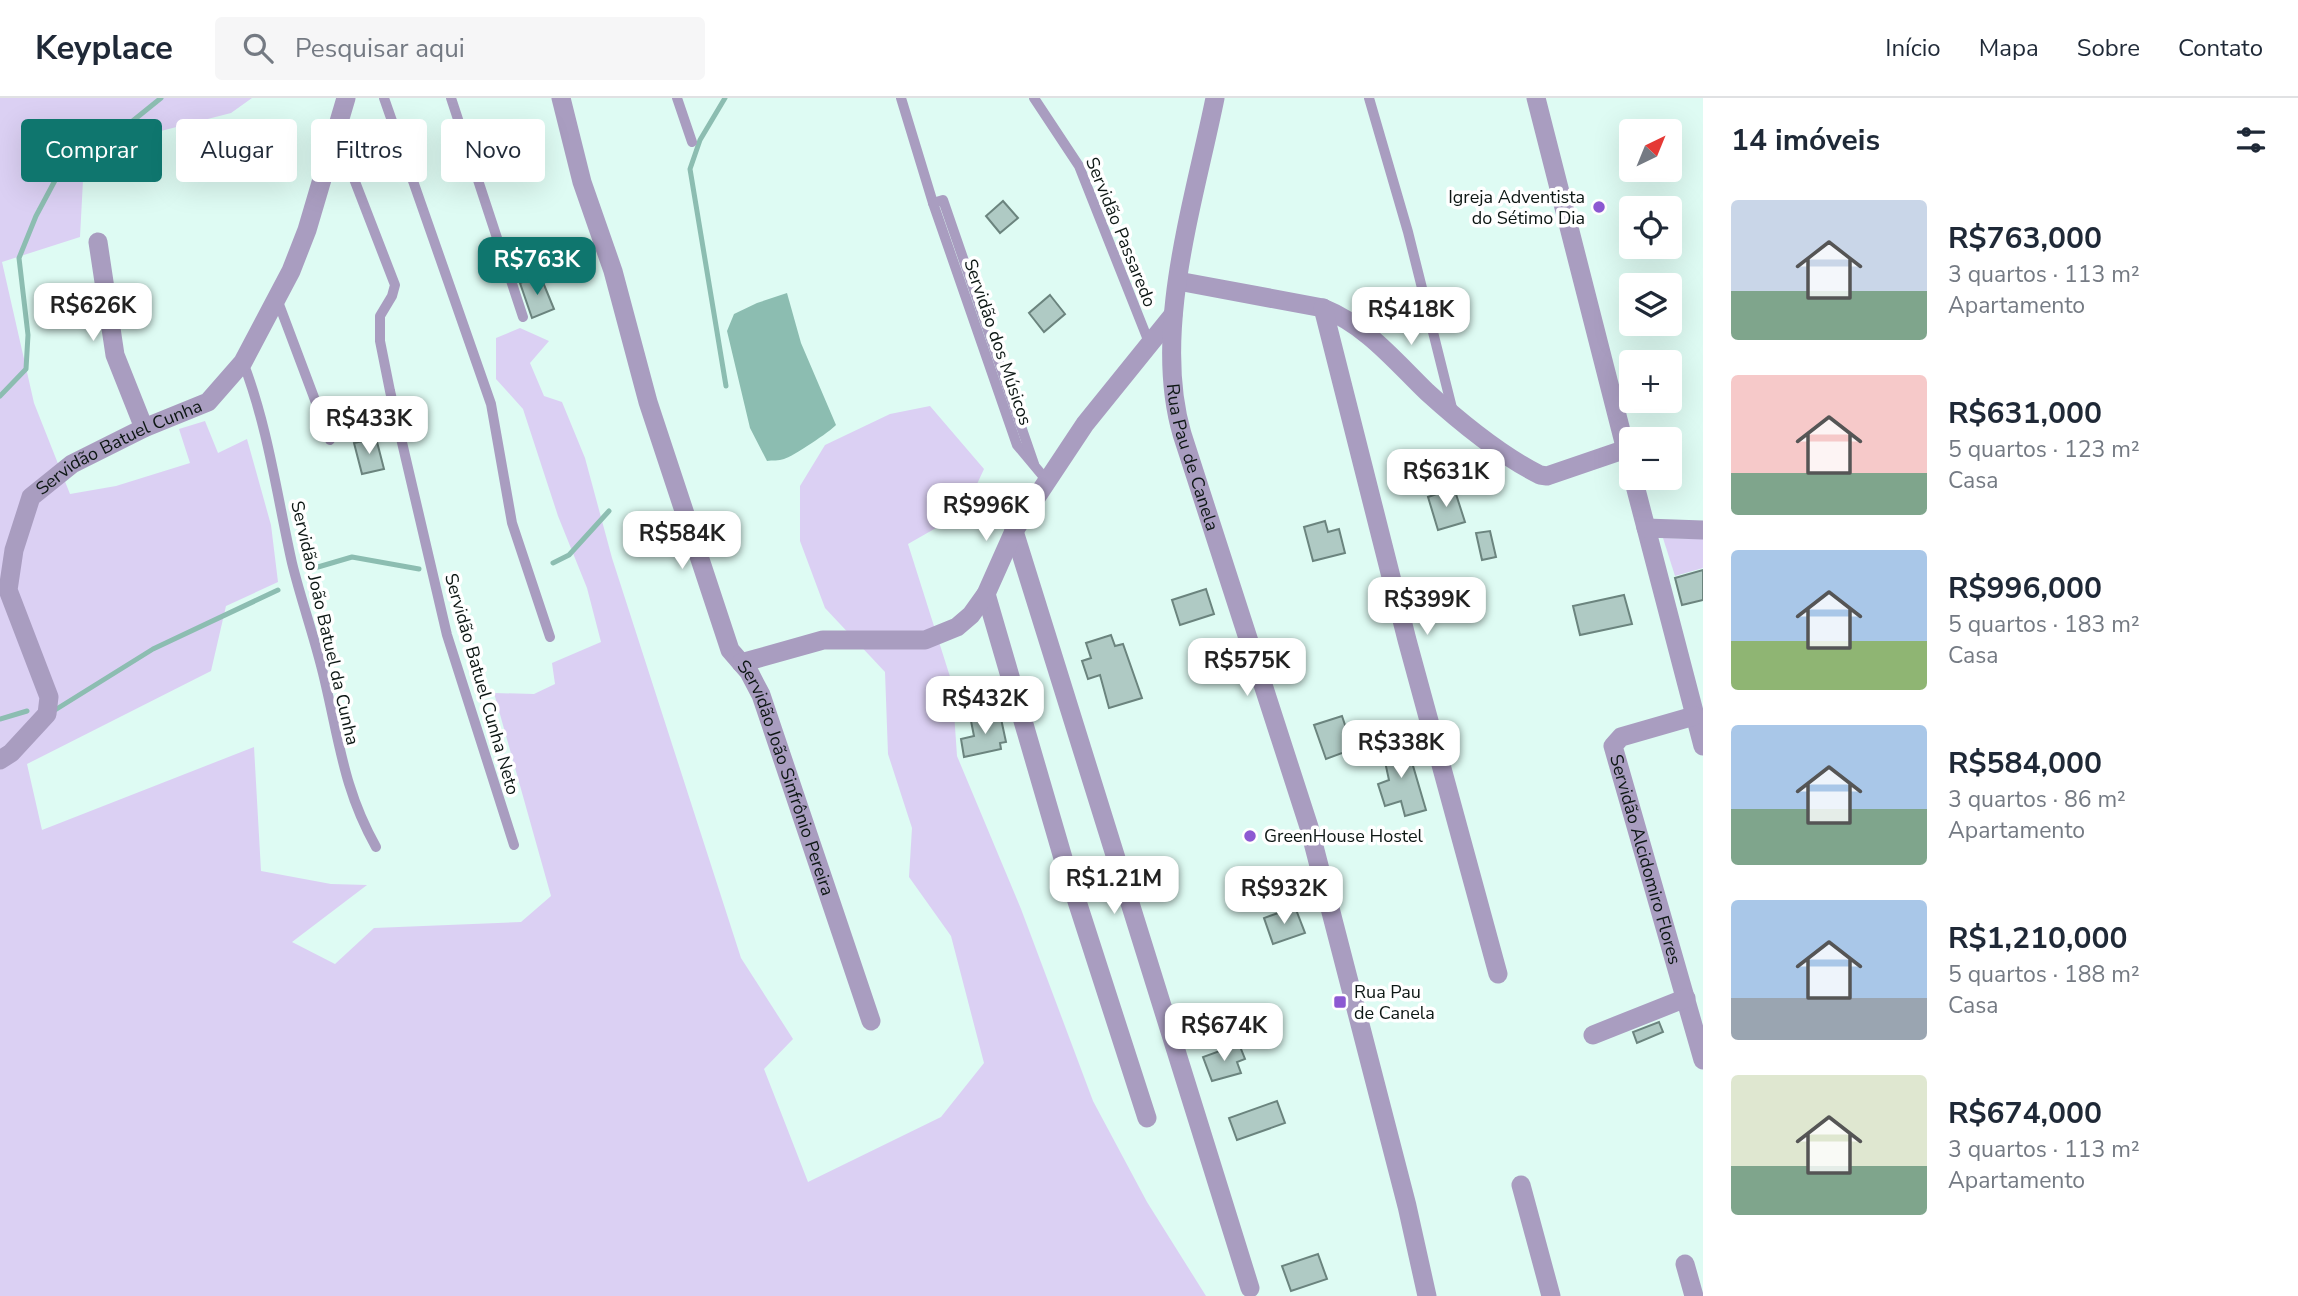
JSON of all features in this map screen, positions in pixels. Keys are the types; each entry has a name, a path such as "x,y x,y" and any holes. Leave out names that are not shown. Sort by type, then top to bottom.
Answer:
{"street":[{"name":"Servidão Batuel Cunha","path":"339,119 346,98"},
{"name":"Servidão João Sinfrônio Pereira","path":"561,98 582,182 613,271 648,402 730,650 761,695 871,1021"},
{"name":"Rua Pau de Canela","path":"1215,98 1172,315 1170,371 1175,412 1312,838 1407,1206 1427,1296"},
{"path":"1536,98 1620,427"},
{"name":"Servidão Batuel Cunha","path":"0,760 11,753 47,714 49,697 8,590 14,550 31,497 72,464 144,428 208,402 243,362 277,298 307,230 321,182"},
{"path":"98,242 115,355 144,428"},
{"path":"1178,281 1323,308 1366,333 1454,413 1540,475 1547,476 1619,451"},
{"path":"1323,308 1407,640 1498,974"},
{"path":"741,663 840,637 925,640 957,627 971,615 986,594 1042,475 1172,315"},
{"path":"1636,490 1703,746"},
{"path":"1646,528 1703,530"},
{"path":"1014,531 1250,1288"},
{"path":"986,594 1063,858 1147,1118"},
{"name":"Servidão Alcidomiro Flores","path":"1695,716 1621,737 1613,746 1703,1060"},
{"path":"1593,1035 1686,998"},
{"path":"1521,1185 1551,1296"},
{"path":"1685,1264 1694,1296"}],"lane":[{"path":"384,98 491,404 512,523 550,637"},
{"path":"451,98 523,317"},
{"path":"677,98 692,142"},
{"name":"Servidão dos Músicos","path":"901,98 933,203 969,289 1017,445 1042,475"},
{"name":"Servidão Passaredo","path":"1034,98 1079,166 1150,345"},
{"path":"1369,98 1408,232 1454,413"},
{"name":"Servidão Batuel Cunha Neto","path":"355,182 395,285 380,316 380,341 447,635 514,845"},
{"path":"277,298 330,440"},
{"name":"Servidão João Batuel da Cunha","path":"243,362 259,408 293,567 326,683 348,785 356,812 376,847"}],"shaded area":[{"path":"0,98 252,98 231,113 208,119 176,119 176,127 162,131 162,119 21,119 21,182 83,182 80,237 2,262 34,403 70,494 116,486 190,463 179,429 205,421 218,453 247,439 271,525 278,582 226,606 211,671 27,764 42,830 254,747 261,871 331,884 367,885 292,942 335,964 374,928 521,922 551,896 494,693 534,694 555,684 552,663 601,642 587,588 558,516 523,409 496,379 496,338 520,328 549,341 530,363 544,396 562,402 585,458 612,558 741,958 793,1039 764,1069 808,1182 941,1117 984,1063 951,936 909,877 912,828 888,754 885,672 825,608 800,541 800,486 825,445 890,414 930,406 984,469 964,512 908,544 952,683 957,756 1021,909 1093,1101 1147,1202 1206,1296 0,1296"},
{"path":"787,293 801,343 836,425 788,457 767,461 750,428 727,331 734,314"},
{"path":"1663,538 1703,539 1703,568 1675,576"}],"building":[{"path":"1003,201 1018,218 1000,233 986,216"},
{"path":"540,275 554,309 532,318 520,283"},
{"path":"1050,295 1065,314 1044,332 1029,313"},
{"path":"376,438 384,469 362,474 354,443"},
{"path":"1454,488 1465,522 1438,530 1428,497"},
{"path":"1325,521 1328,532 1339,529 1345,553 1313,561 1304,527"},
{"path":"1490,531 1496,557 1482,560 1476,533"},
{"path":"1703,570 1703,600 1682,605 1675,578"},
{"path":"1206,589 1214,614 1180,625 1172,600"},
{"path":"1624,595 1632,624 1580,635 1573,606"},
{"path":"1111,635 1115,646 1123,644 1142,698 1109,708 1100,675 1088,679 1082,661 1091,658 1086,643"},
{"path":"1000,714 1006,742 1000,743 1001,749 964,757 961,739 974,736 971,721"},
{"path":"1342,716 1353,749 1326,759 1314,725"},
{"path":"1406,742 1426,810 1405,816 1401,801 1385,806 1378,784 1389,780 1382,748"},
{"path":"1295,907 1305,933 1273,944 1264,918"},
{"path":"1659,1022 1663,1032 1637,1043 1633,1032"},
{"path":"1239,1044 1245,1059 1237,1062 1241,1073 1212,1081 1203,1057"},
{"path":"1277,1101 1285,1123 1237,1140 1229,1118"},
{"path":"1318,1254 1327,1279 1291,1291 1282,1266"}],"waterway":[{"path":"0,396 26,369 28,335 19,258 36,216 59,173 119,132 161,98"},
{"path":"725,98 700,140 690,169 726,386"},
{"path":"553,563 569,555 609,511"},
{"path":"318,567 352,557 419,569"},
{"path":"55,710 153,649 278,590"},
{"path":"0,719 27,711"}],"place":[{"name":"Igreja Adventista do Sétimo Dia","path":"1599,207"},
{"name":"GreenHouse Hostel","path":"1250,836"},
{"name":"Rua Pau de Canela","path":"1340,1002"}]}
